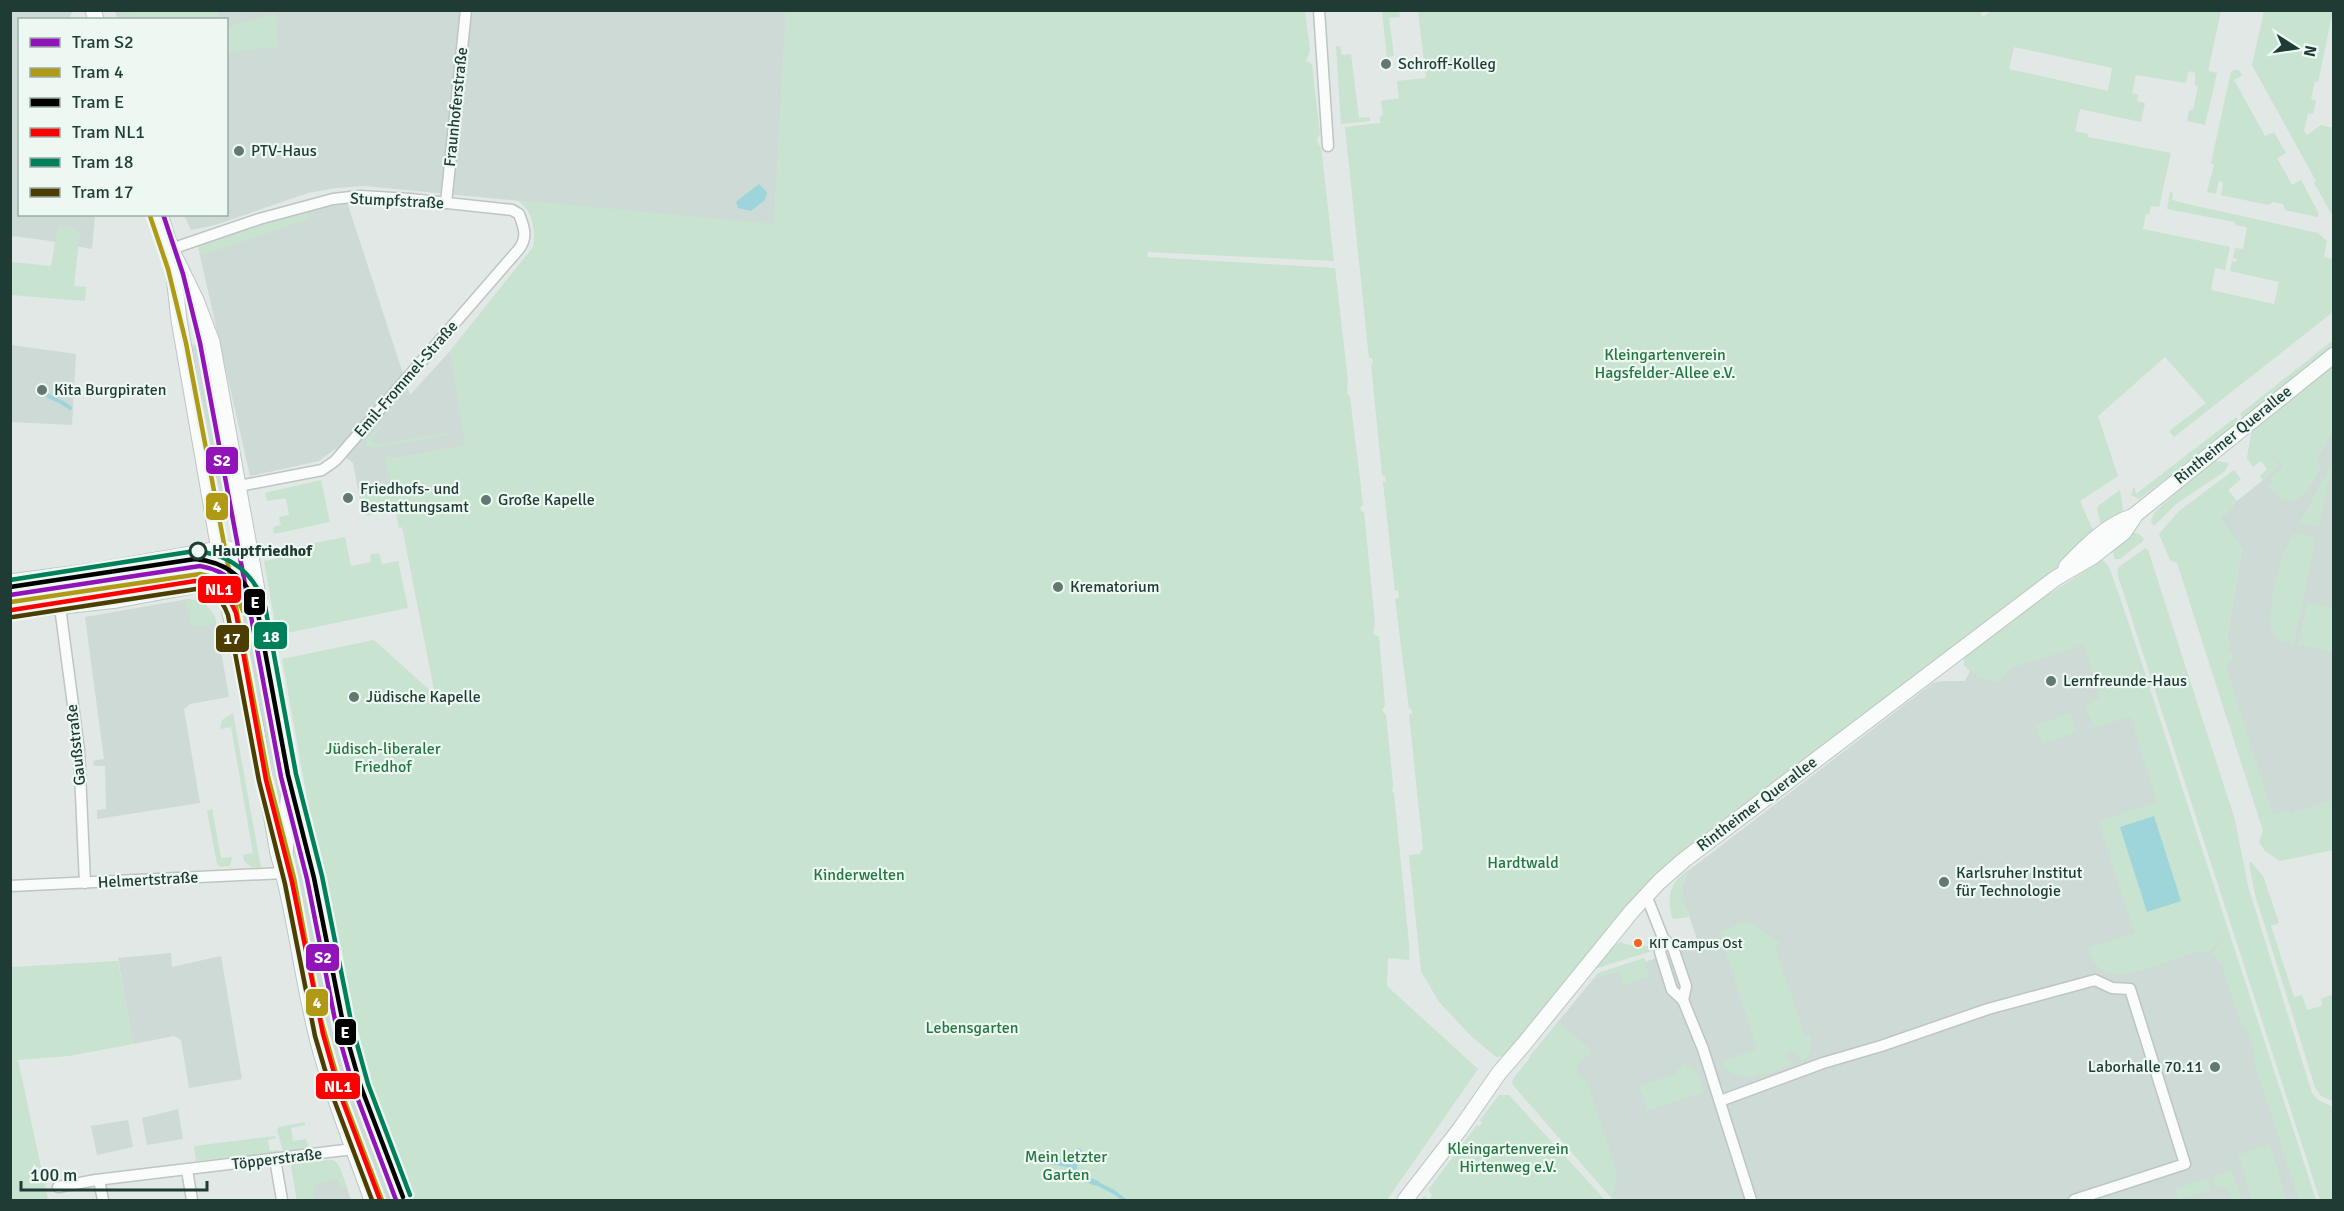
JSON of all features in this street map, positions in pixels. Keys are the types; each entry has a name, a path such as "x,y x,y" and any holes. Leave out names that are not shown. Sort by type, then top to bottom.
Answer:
{"street":[{"name":"Fraunhoferstraße","path":"446,203 466,10"},
{"path":"1319,10 1328,146"},
{"name":"Stumpfstraße","path":"171,249 259,219 333,199 360,196 512,210 519,214"},
{"name":"Emil-Frommel-Straße","path":"239,486 322,470 335,461 519,249 525,238 519,214"},
{"path":"161,216 171,249 196,300 210,336 239,486 289,772 285,873"},
{"path":"171,249 179,320 224,577 235,637 254,717 278,853 285,873 319,1044 372,1200"},
{"name":"Rintheimer Querallee","path":"1405,1200 1460,1129 1498,1073 1646,895 1684,860 2056,578 2105,547 2124,532 2134,516 2334,355"},
{"path":"10,582 93,571 219,548 229,548 250,556"},
{"path":"10,612 60,607 181,588 224,577 237,569 250,556"},
{"name":"Gaußstraße","path":"60,607 79,750 85,883"},
{"name":"Helmertstraße","path":"10,886 285,873"},
{"path":"1646,895 1663,938 1660,952 1672,990 1683,1000 1703,1049 1751,1200"},
{"path":"1720,1101 1823,1063 1999,1006 2095,980 2112,988 2130,989 2185,1164 2074,1200"},
{"name":"Töpperstraße","path":"58,1187 353,1149"},
{"path":"274,1159 282,1200"},
{"path":"187,1170 192,1200"},
{"path":"99,1180 102,1200"}],"shaded area":[{"path":"10,11 73,11 71,18 18,18 18,216 95,216 92,249 11,236"},
{"path":"115,11 786,11 774,225 364,186 308,193 215,225 191,230 184,216 228,216 228,18 118,18"},
{"path":"347,202 410,395 450,351 466,445 389,460 398,508 381,496 360,500 353,463 335,449 319,461 250,476 198,247 312,208"},
{"path":"192,344 205,348 233,503 221,505"},
{"name":"Kita Burgpiraten","path":"11,345 76,354 72,425 11,422"},
{"path":"2333,404 2333,800 2267,822 2213,650 2227,653 2230,641 2227,640 2242,549 2220,518 2233,507 2232,505 2274,471 2264,458"},
{"path":"179,565 181,577 138,585 136,573"},
{"path":"188,599 206,605 215,617 229,697 190,704 184,709 200,803 97,819 97,810 106,809 105,766 94,766 93,761 104,759 85,617"},
{"name":"Karlsruher Institut für Technologie","path":"2040,600 2139,677 2309,1200 1616,1200 1530,1101 1530,1056 1594,978 1692,947 1690,941 1697,939 1683,899 1682,886 1687,873 1692,868 1933,683 1965,681 1970,671 1964,665 1964,657"},
{"path":"254,612 283,776 281,812 242,615"},
{"path":"293,814 303,847 340,1035 398,1200 384,1200 332,1050 293,851"},
{"path":"171,953 172,967 221,956 242,1079 189,1088 181,1040 174,1036 133,1044 118,958"},
{"path":"178,1109 183,1139 147,1145 142,1118"},
{"path":"128,1120 133,1147 97,1155 91,1126"},
{"path":"329,1160 336,1162 340,1168 351,1200 297,1200 291,1165"}],"green space":[{"path":"217,10 220,18 118,18 117,16 136,11"},
{"name":"Kleingartenverein Hagsfelder-Allee e.V.","path":"1981,10 1982,17 1993,10 2221,11 2208,71 2217,73 2205,125 2187,121 2189,110 2193,110 2198,86 2195,85 2195,73 2190,71 2186,83 2136,75 2132,93 2138,95 2137,101 2145,103 2141,122 2080,109 2075,131 2088,134 2088,137 2171,153 2159,207 2151,206 2149,215 2146,214 2143,229 2230,247 2225,270 2215,268 2211,290 2274,304 2279,282 2230,271 2232,261 2236,262 2237,259 2233,258 2235,248 2243,249 2247,227 2235,225 2235,222 2167,209 2170,192 2173,193 2172,200 2318,233 2327,241 2324,257 2333,259 2333,312 2174,437 2169,431 2206,403 2165,357 2098,416 2118,476 2080,501 2094,533 2047,577 1654,877 1639,892 1516,1044 1504,1056 1496,1057 1472,1037 1439,1002 1421,971 1409,855 1419,854 1423,849 1409,714 1412,714 1409,709 1395,599 1399,598 1398,590 1395,591 1383,482 1386,481 1385,476 1382,475 1371,365 1373,364 1372,358 1369,358 1345,127 1380,123 1380,116 1383,115 1381,101 1399,98 1397,81 1426,78 1418,11","holes":["2014,47 2112,68 2108,91 2009,69"]},
{"path":"786,11 1305,11 1310,51 1306,61 1312,64 1320,135 1317,138 1321,147 1334,261 1147,252 1148,257 1335,268 1348,381 1347,393 1350,397 1363,505 1360,508 1364,512 1375,623 1373,634 1379,637 1385,705 1382,710 1386,715 1409,943 1409,960 1388,958 1387,986 1478,1069 1387,1200 410,1200 368,1082 332,936 282,659 374,640 435,695 402,527 399,528 395,510 366,516 363,500 360,500 360,497 391,490 385,461 388,455 393,455 395,459 465,445 450,351 533,247 534,234 530,215 517,200 774,224"},
{"path":"1382,11 1399,11 1400,17 1389,18 1394,56 1387,57"},
{"path":"2264,11 2333,11 2318,82 2315,81 2311,99 2316,101 2313,114 2308,113 2304,131 2307,135 2321,125 2333,128 2333,214 2314,183 2316,181 2252,65"},
{"path":"276,13 278,47 228,52 228,27"},
{"path":"1336,46 1340,46 1342,55 1351,54 1359,118 1370,117 1370,121 1341,124"},
{"path":"2238,70 2243,75 2234,80 2265,136 2274,132 2286,153 2277,158 2292,185 2301,180 2319,214 2317,217 2285,210 2283,204 2273,202 2268,205 2221,195 2223,182 2219,181 2216,194 2207,192 2231,72"},
{"path":"305,211 308,219 200,256 198,247"},
{"path":"71,226 80,232 74,286 86,287 85,301 11,295 11,262 51,266 58,227"},
{"path":"2333,340 2333,346 2243,418 2240,414"},
{"path":"2333,367 2333,430 2316,461 2322,465 2301,497 2286,500 2268,486 2273,483 2270,478 2283,467 2275,456 2271,458 2274,458 2280,466 2263,480 2260,476 2267,469 2261,461 2253,467 2247,458 2252,428"},
{"path":"2236,417 2239,421 2139,499 2131,495 2134,486 2136,494"},
{"path":"379,425 383,426 371,440 376,444 450,432 447,435 383,447 366,446 366,440"},
{"path":"2216,461 2229,463 2225,471 2176,504 2154,526 2151,521 2154,513 2198,472"},
{"path":"2333,461 2319,527 2299,523"},
{"path":"2234,470 2241,479 2228,490 2237,501 2220,518 2242,548 2227,640 2230,641 2227,653 2236,655 2226,666 2273,815 2289,810 2291,814 2333,800 2333,850 2280,861 2265,851 2259,842 2263,831 2177,563 2170,560 2159,534 2179,511"},
{"path":"321,480 330,522 274,534 273,527 281,525 279,517 289,515 286,498 267,501 265,493"},
{"path":"2120,490 2123,510 2102,527 2098,506"},
{"path":"2132,532 2144,539 2120,559 2115,559 2112,549"},
{"path":"2294,533 2316,538 2294,644 2275,637 2270,619 2278,571 2283,554"},
{"path":"345,537 351,566 371,562 370,555 379,553 382,564 398,561 408,608 277,635 264,561 275,559 274,551"},
{"path":"2145,548 2148,550 2235,820 2248,886 2312,1093 2318,1100 2333,1107 2333,1200 2320,1200 2119,579 2117,570 2119,567"},
{"path":"2103,560 2109,567 2127,618 2316,1200 2299,1200 2253,1060 2255,1056 2246,1028 2241,1024 2221,964 2211,953 2224,937 2208,953 2199,951 2127,974 2108,973 2093,960 2088,948 2134,933 2098,821 2157,802 2130,717 2082,731 2093,724 2084,706 2100,697 2084,645 2011,668 1998,683 1978,677 1964,665 1964,657 2040,600"},
{"path":"136,573 138,585 16,603 15,591"},
{"path":"185,599 196,600 209,608 216,623 191,626"},
{"path":"2307,602 2333,608 2333,652 2298,645"},
{"path":"233,713 261,868 251,867 244,861 243,855 253,853 231,727 220,729 222,720"},
{"path":"2071,713 2077,732 2042,744 2035,725"},
{"path":"296,787 323,938 358,1082 400,1200 340,1035 303,847 293,814"},
{"path":"212,809 221,858 232,857 230,866 220,867 217,864 207,811"},
{"path":"2251,862 2263,876 2279,923 2271,926 2294,997 2302,995 2307,1010 2322,1006 2321,999 2333,994 2333,1101 2321,1096 2315,1087 2255,894 2249,863"},
{"path":"1692,868 1682,885 1683,898 1689,917 1673,919 1670,903 1672,889 1679,878"},
{"path":"1744,922 1754,925 1781,944 1775,947 1805,1036 1810,1035 1811,1050 1802,1062 1792,1049 1785,1055 1793,1065 1764,1074 1744,1077 1728,1070 1721,1062 1757,1049 1719,932"},
{"path":"1621,942 1636,946 1650,945 1655,950 1594,969 1612,947"},
{"path":"1644,958 1650,977 1623,985 1618,970 1594,978 1598,973"},
{"path":"118,961 133,1044 69,1056 18,1060 48,1200 11,1200 11,967"},
{"path":"1558,1022 1586,1045 1591,1054 1580,1061 1577,1074 1587,1081 1615,1165 1617,1178 1613,1197 1616,1200 1613,1200 1512,1084 1513,1079"},
{"path":"1681,1065 1695,1070 1704,1092 1647,1111 1639,1086 1676,1074 1677,1070 1682,1068"},
{"name":"Kleingartenverein Hirtenweg e.V.","path":"1499,1095 1509,1095 1605,1200 1429,1200 1432,1195 1428,1190 1477,1125 1480,1126 1482,1122 1480,1120"},
{"path":"305,1122 305,1125 291,1128 293,1141 306,1139 309,1149 283,1151 277,1130 279,1127"},
{"path":"275,1136 276,1138 268,1140 270,1151 278,1150 279,1152 196,1161 194,1146"},
{"path":"2270,1144 2287,1200 2252,1200 2238,1156"},
{"path":"333,1160 340,1168 347,1189 340,1186 337,1178 316,1185 313,1200 297,1200 291,1165"},
{"path":"2232,1170 2241,1200 2231,1200 2226,1186 2216,1189 2212,1177"},
{"path":"2208,1178 2211,1190 2178,1200 2174,1189"}],"water":[{"path":"759,184 767,192 765,200 751,211 738,208 736,202"},
{"path":"2154,816 2181,901 2147,912 2120,827"},
{"path":"1078,1148 1084,1152 1077,1166 1078,1174 1097,1180 1100,1182 1099,1186 1085,1181 1066,1167 1045,1163 1040,1156 1040,1153 1050,1159 1060,1159 1069,1156"}],"waterway":[{"path":"47,395 70,408"},
{"path":"1100,1185 1124,1200"}],"tram line":[{"name":"4","path":"150,216 168,269 186,343 268,776 294,878 319,1013 342,1094 382,1200"},
{"name":"S2","path":"164,216 183,274 200,343 281,777 307,879 337,1030 354,1089 396,1200"},
{"name":"18","path":"10,580 195,551 230,561 239,567 254,584 265,606 296,774 322,876 352,1026 368,1084 410,1195"},
{"name":"E","path":"10,587 195,559 226,568 248,588 257,608 288,775 314,878 344,1028 361,1087 403,1197"},
{"name":"S2","path":"10,595 200,566 227,576 244,596 251,615"},
{"name":"4","path":"11,602 200,574 227,586 243,611"},
{"name":"NL1","path":"12,610 195,581 216,587 229,600 236,613 266,780 292,882 323,1034 340,1094 380,1200"},
{"name":"17","path":"13,617 196,589 212,593 223,604 228,615 259,781 285,884 315,1036 333,1097 372,1200"}],"place":[{"name":"Schroff-Kolleg","path":"1386,64"},
{"name":"PTV-Haus","path":"239,151"},
{"name":"Kita Burgpiraten","path":"42,390"},
{"name":"Friedhofs- und Bestattungsamt","path":"348,498"},
{"name":"Große Kapelle","path":"486,500"},
{"name":"Hauptfriedhof","path":"198,551"},
{"name":"Krematorium","path":"1058,587"},
{"name":"Lernfreunde-Haus","path":"2051,681"},
{"name":"Jüdische Kapelle","path":"354,697"},
{"name":"Karlsruher Institut für Technologie","path":"1944,882"},
{"name":"KIT Campus Ost","path":"1638,943"},
{"name":"Laborhalle 70.11","path":"2215,1067"}],"park label":[{"name":"Jüdisch-liberaler Friedhof","path":"383,758"},
{"name":"Hardtwald","path":"1523,863"},
{"name":"Kinderwelten","path":"859,875"},
{"name":"Lebensgarten","path":"972,1028"},
{"name":"Mein letzter Garten","path":"1066,1166"}]}
